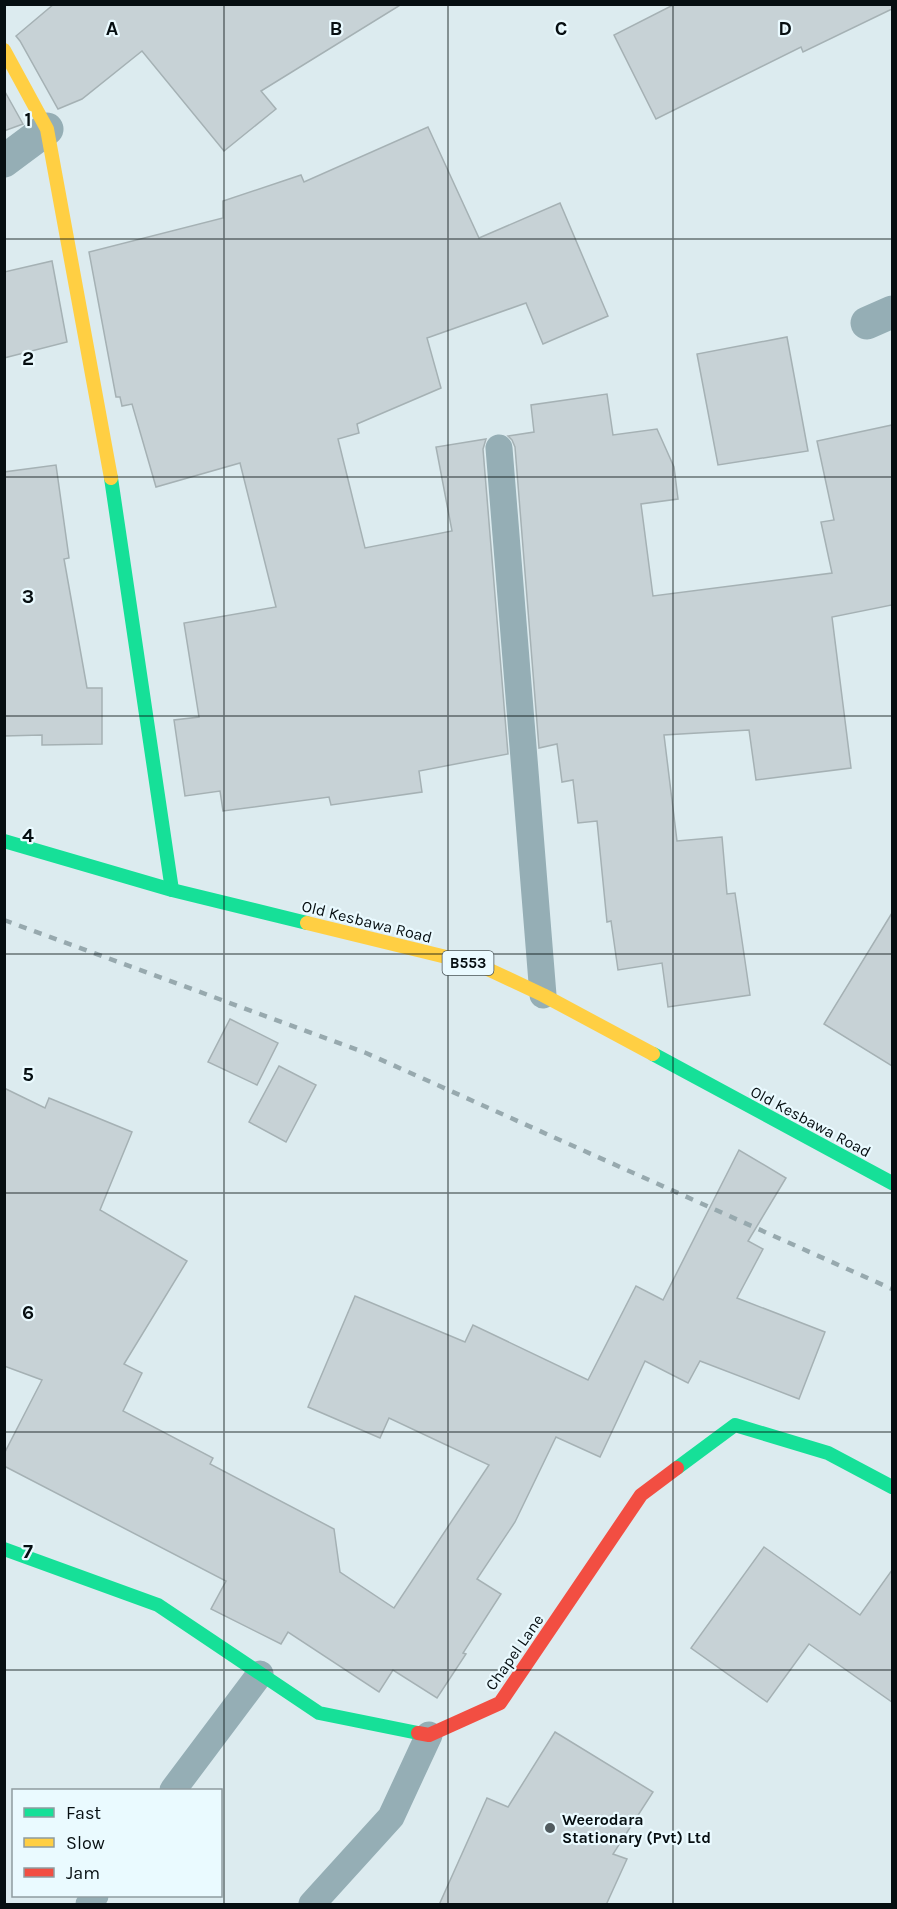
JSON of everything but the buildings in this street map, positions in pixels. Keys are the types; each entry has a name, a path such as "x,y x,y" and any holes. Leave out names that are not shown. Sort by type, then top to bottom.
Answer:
{"street":[{"path":"4,50 47,129 117,508 172,890"},
{"path":"4,160 47,129"},
{"name":"Old Kesbawa Road","path":"4,840 172,890 479,965 543,995 892,1184"},
{"name":"Chapel Lane","path":"429,1735 500,1703 641,1495 735,1425 828,1453 892,1487"},
{"path":"4,1549 158,1605 319,1713 429,1735"}],"lane":[{"path":"499,448 543,995"},
{"path":"174,1789 260,1674"},
{"path":"312,1905 391,1817 429,1735"}],"railway":[{"path":"4,920 366,1053 892,1289"}],"traffic: fast":[{"path":"111,478 172,890"},
{"path":"4,841 172,890 307,923"},
{"path":"653,1054 892,1183"},
{"path":"677,1468 735,1425 828,1453 892,1487"},
{"path":"4,1549 158,1605 319,1713 418,1733"}],"traffic: slow":[{"path":"4,50 47,129 111,478"},
{"path":"307,923 479,965 543,995 653,1054"}],"traffic: jam":[{"path":"418,1733 429,1735 500,1703 641,1495 677,1468"}],"place":[{"name":"Weerodara Stationary (Pvt) Ltd","path":"550,1828"}]}
